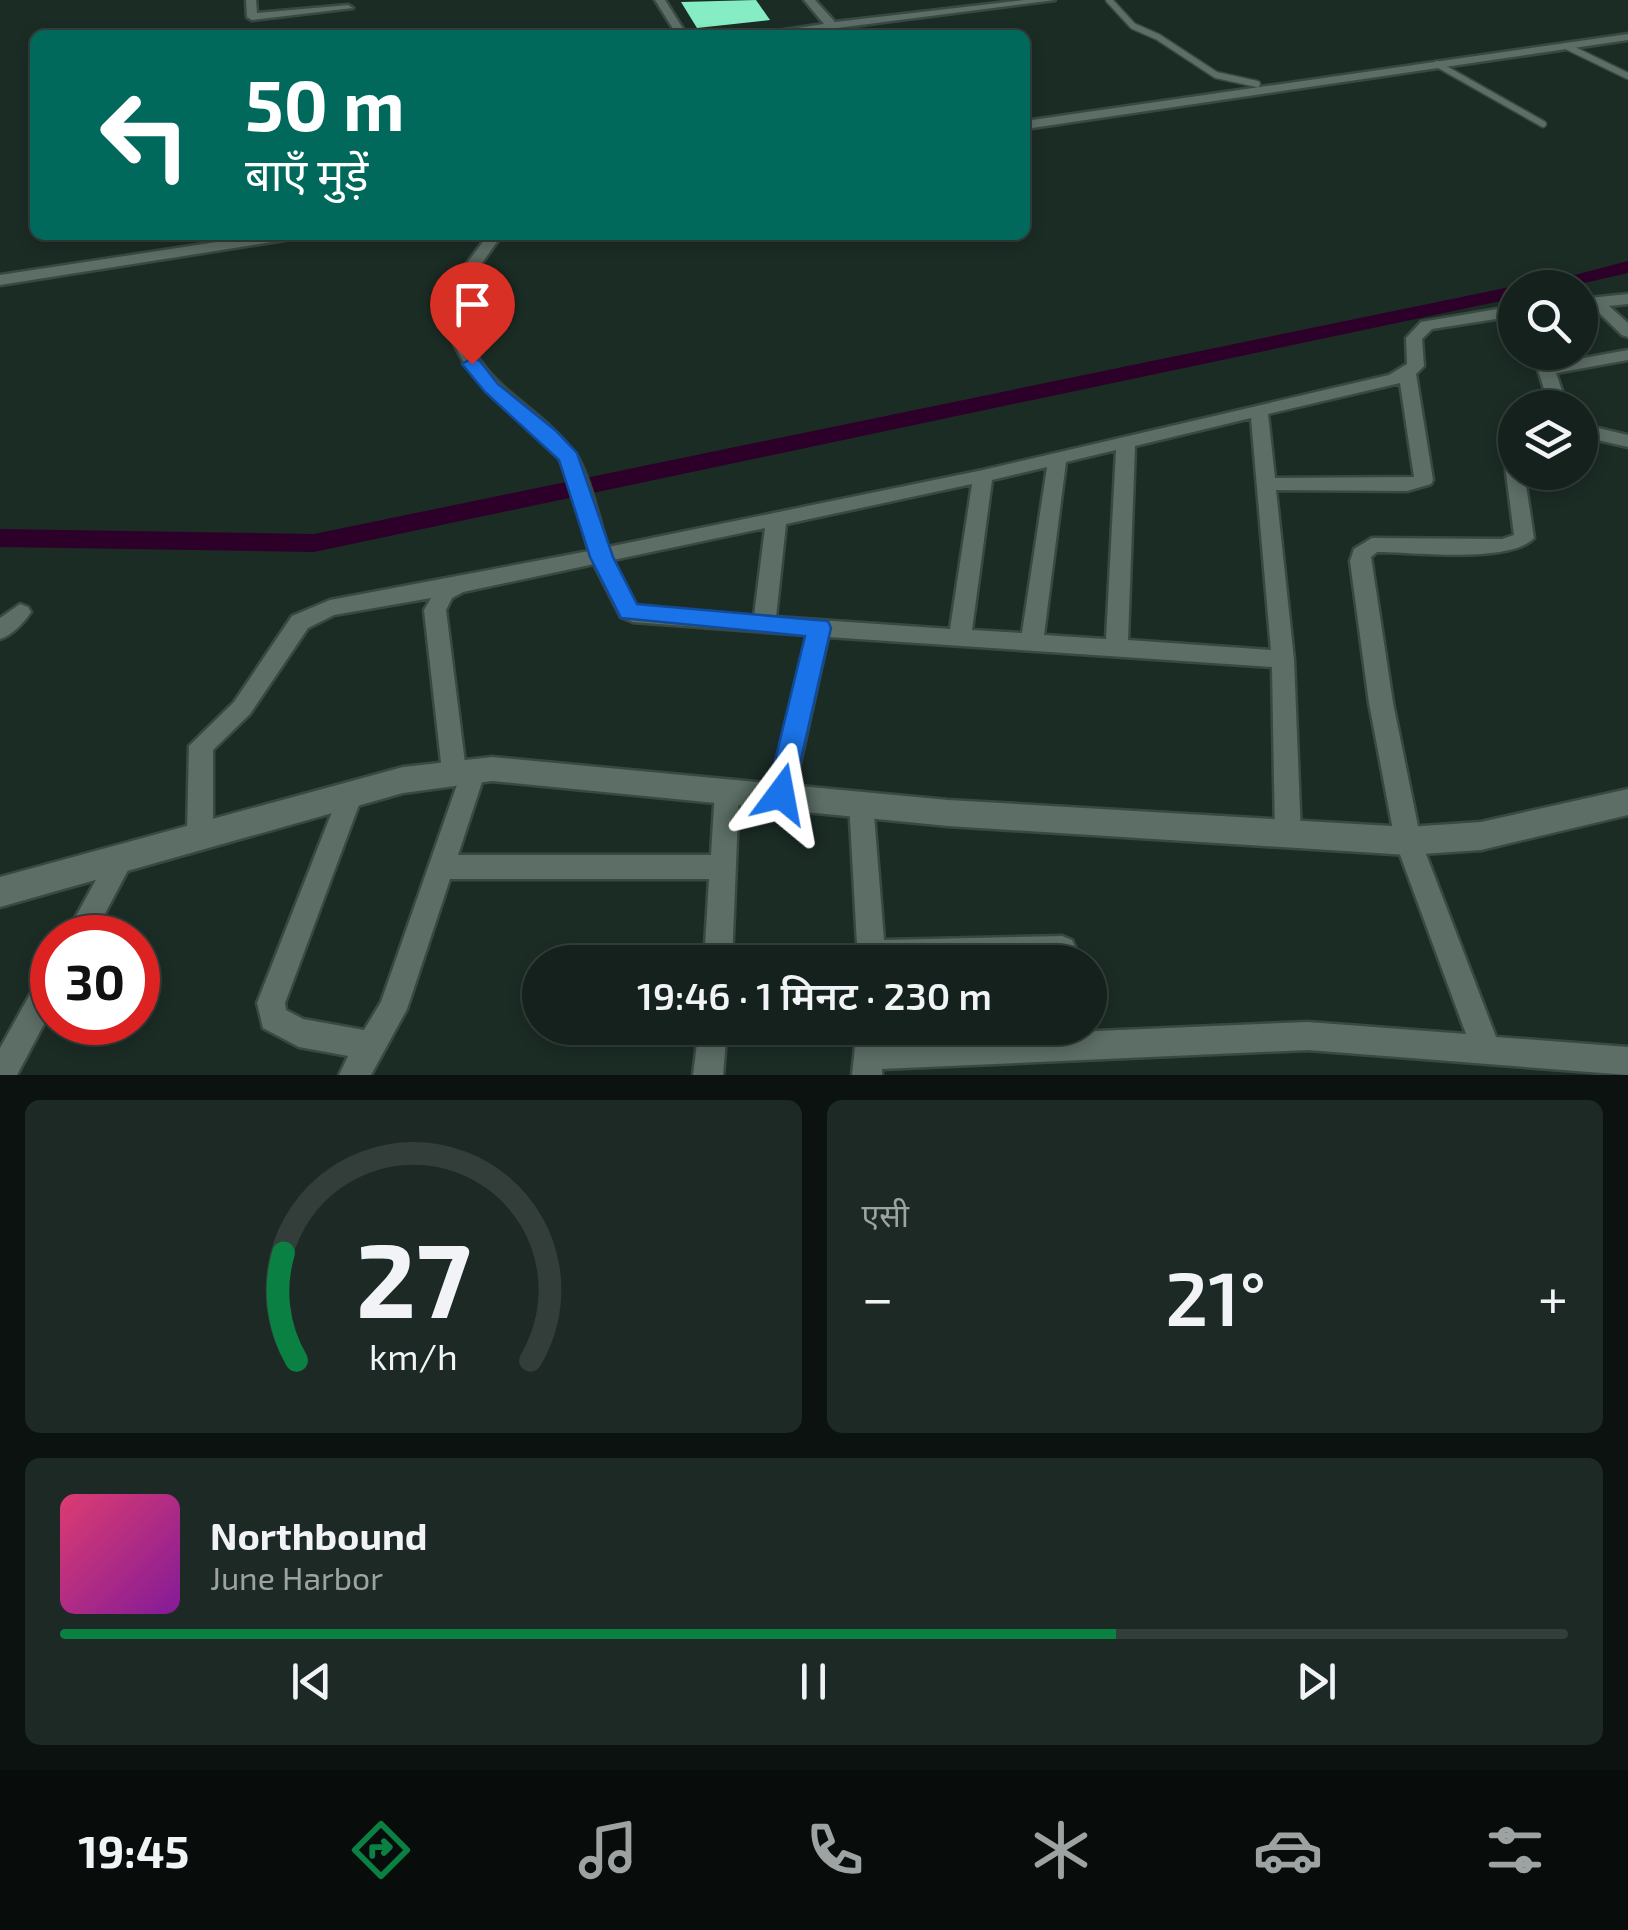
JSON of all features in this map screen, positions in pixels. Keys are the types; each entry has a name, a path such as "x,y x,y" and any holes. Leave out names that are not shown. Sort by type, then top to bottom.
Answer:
{"street":[{"path":"251,0 252,17 348,8"},
{"path":"660,0 679,30"},
{"path":"809,0 832,26"},
{"path":"798,30 973,4 1050,0"},
{"path":"1030,121 1257,84 1628,33"},
{"path":"1030,121 1566,46 1628,33"},
{"path":"0,270 204,240"},
{"path":"0,280 259,240"},
{"path":"491,240 452,295 453,322 472,364 492,388 548,434 569,458 601,557 629,612 1283,659"},
{"path":"1598,302 1628,299"},
{"path":"1598,310 1628,332"},
{"path":"200,834 201,746 242,708 300,622 330,608 776,522 1259,412 1407,373 1416,366 1414,338 1427,325 1498,314"},
{"path":"1553,390 1546,370 1628,355"},
{"path":"1266,484 1407,485 1424,480 1407,373"},
{"path":"1259,412 1283,659 1288,836"},
{"path":"1598,434 1628,440"},
{"path":"1117,645 1126,443"},
{"path":"1032,640 1057,459"},
{"path":"960,635 983,476"},
{"path":"1487,1051 1408,840 1381,703 1361,554 1372,544 1520,543 1524,538 1517,490"},
{"path":"764,624 776,522"},
{"path":"354,1075 393,1009 442,867 464,770 435,610 444,593 457,586"},
{"path":"0,632 20,612"},
{"path":"781,794 819,628"},
{"path":"0,892 351,794 464,770 781,794 948,813 1288,836 1408,840 1482,836 1628,802"},
{"path":"719,945 728,790"},
{"path":"351,794 271,1003 273,1018 299,1034 371,1046"},
{"path":"861,802 871,945"},
{"path":"90,915 123,855"},
{"path":"442,867 723,867"},
{"path":"1,1075 30,1022"},
{"path":"870,1053 1308,1036 1487,1051 1561,1066 1628,1062"},
{"path":"708,1075 711,1045"}],"lane":[{"path":"1109,0 1133,26 1158,37 1216,75 1257,84"},
{"path":"1566,46 1628,76"},
{"path":"1437,64 1542,124"}],"building":[{"path":"756,0 770,20 697,28 681,2"}],"waterway":[{"path":"1598,274 1628,267"},
{"path":"0,538 314,543 1498,296"}],"route":[{"path":"472,364 492,388 548,434 569,458 601,557 629,612 640,616 819,628 781,794"}]}
